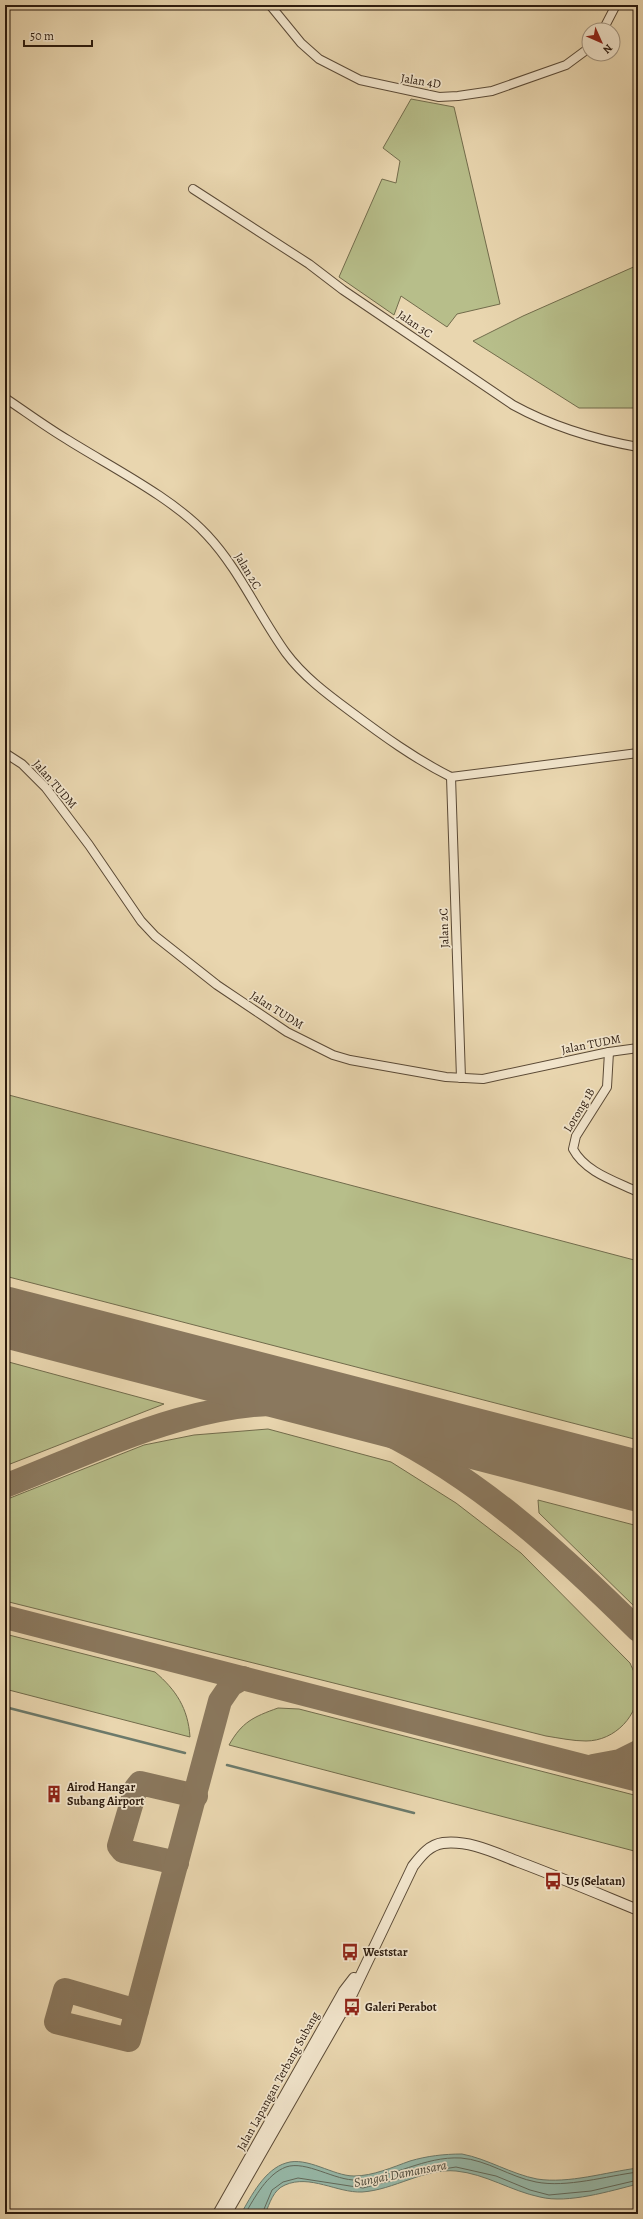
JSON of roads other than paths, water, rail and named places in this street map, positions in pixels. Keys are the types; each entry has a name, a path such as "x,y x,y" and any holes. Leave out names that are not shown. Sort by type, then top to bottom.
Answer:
{"street":[{"name":"Jalan 4D","path":"270,5 301,43 319,59 360,80 439,97 492,91 566,65 581,54"},
{"path":"607,22 616,5"},
{"name":"Jalan 3C","path":"193,189 309,264 343,290 513,405 540,420 565,429 601,440 638,448"},
{"name":"Jalan 2C","path":"5,398 66,439 182,511 207,534 225,555 287,654 321,690 422,761 452,777 461,1078"},
{"name":"Jalan TUDM","path":"5,753 22,764 46,788 89,845 141,921 173,951 217,985 287,1032 333,1055 423,1073 483,1079 609,1052 638,1048"},
{"path":"452,777 638,753"},
{"name":"Lorong 1B","path":"609,1052 608,1087 576,1136 573,1148 580,1159 592,1170 638,1192"},
{"name":"Jalan Lapangan Terbang Subang","path":"226,2214 351,1996 413,1866 422,1854 432,1847 442,1843 472,1845 571,1882 638,1910"},
{"name":"Jalan Lapangan Terbang Subang","path":"218,2214 344,1991 365,1964"}],"water":[{"name":"Sungai Damansara","path":"462,2154 481,2159 527,2177 549,2180 575,2179 638,2168 638,2184 589,2196 551,2199 519,2191 478,2175 456,2171 432,2173 386,2187 362,2192 353,2192 314,2183 294,2182 281,2187 275,2193 265,2214 241,2214 259,2184 265,2177 278,2166 286,2163 303,2162 337,2173 361,2176 376,2173 423,2158"}],"waterway":[{"path":"5,1707 185,1753"},
{"path":"227,1765 414,1813"}],"place":[{"name":"Airod Hangar Subang Airport","path":"54,1794"},
{"name":"U5 (Selatan)","path":"553,1881"},
{"name":"Weststar","path":"350,1952"},
{"name":"Galeri Perabot","path":"352,2007"}]}
